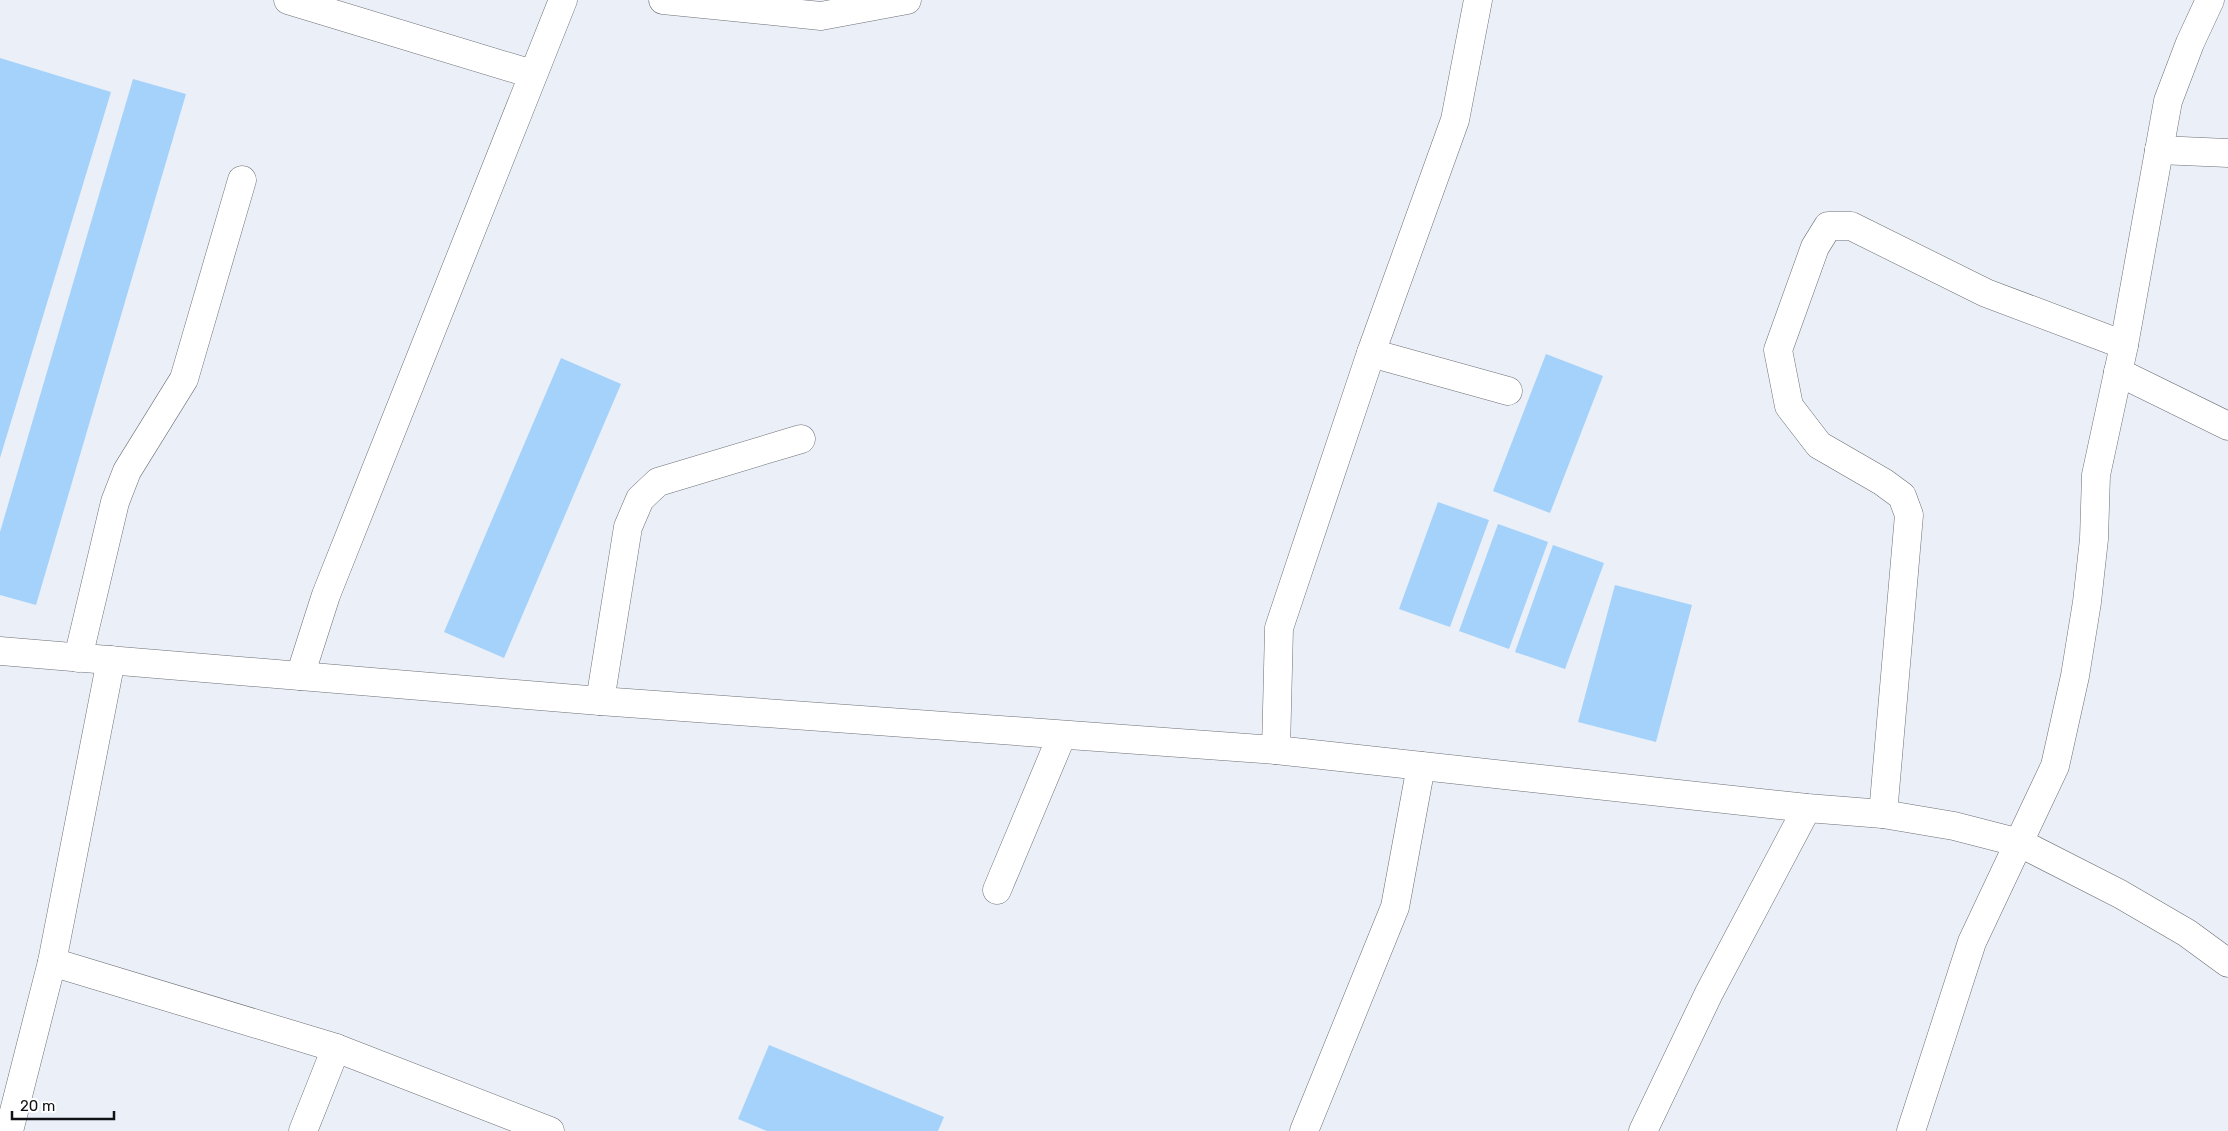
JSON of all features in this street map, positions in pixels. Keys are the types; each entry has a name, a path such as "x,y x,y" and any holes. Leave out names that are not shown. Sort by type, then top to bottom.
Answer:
{"street":[{"path":"288,0 532,74"},
{"path":"300,676 326,595 563,0"},
{"path":"663,0 821,16 907,0"},
{"path":"1276,750 1279,628 1371,353 1455,120 1478,0"},
{"path":"1911,1131 1972,942 2055,766 2075,676 2087,602 2094,539 2096,475 2124,345 2168,100 2190,43 2210,0"},
{"path":"2159,150 2228,153"},
{"path":"78,658 115,502 127,471 184,379 242,180"},
{"path":"1883,814 1910,515 1902,496 1883,482 1819,445 1789,406 1778,350 1815,247 1828,226 1851,226 1986,293 2124,345"},
{"path":"1371,353 1508,391"},
{"path":"2118,372 2228,426"},
{"path":"600,701 628,527 640,499 658,482 801,439"},
{"path":"0,651 600,701 1276,750 1807,808 1883,814 1954,826 2020,843 2120,894 2170,923 2228,963"},
{"path":"9,1131 52,962 111,660"},
{"path":"996,890 1062,735"},
{"path":"1304,1131 1395,907 1421,766"},
{"path":"1643,1131 1709,993 1807,808"},
{"path":"52,962 336,1048 550,1131"},
{"path":"303,1131 336,1048"}],"building":[{"path":"0,58 111,92 0,458"},
{"path":"133,79 186,94 36,605 0,595 0,532"},
{"path":"1546,354 1603,376 1550,513 1493,491"},
{"path":"561,358 621,384 504,658 444,632"},
{"path":"1438,502 1489,520 1450,627 1399,609"},
{"path":"1498,524 1548,542 1509,649 1459,631"},
{"path":"1553,545 1604,563 1565,669 1515,652"},
{"path":"1615,585 1692,605 1656,742 1578,722"},
{"path":"769,1045 944,1117 938,1131 767,1131 738,1119"}]}
